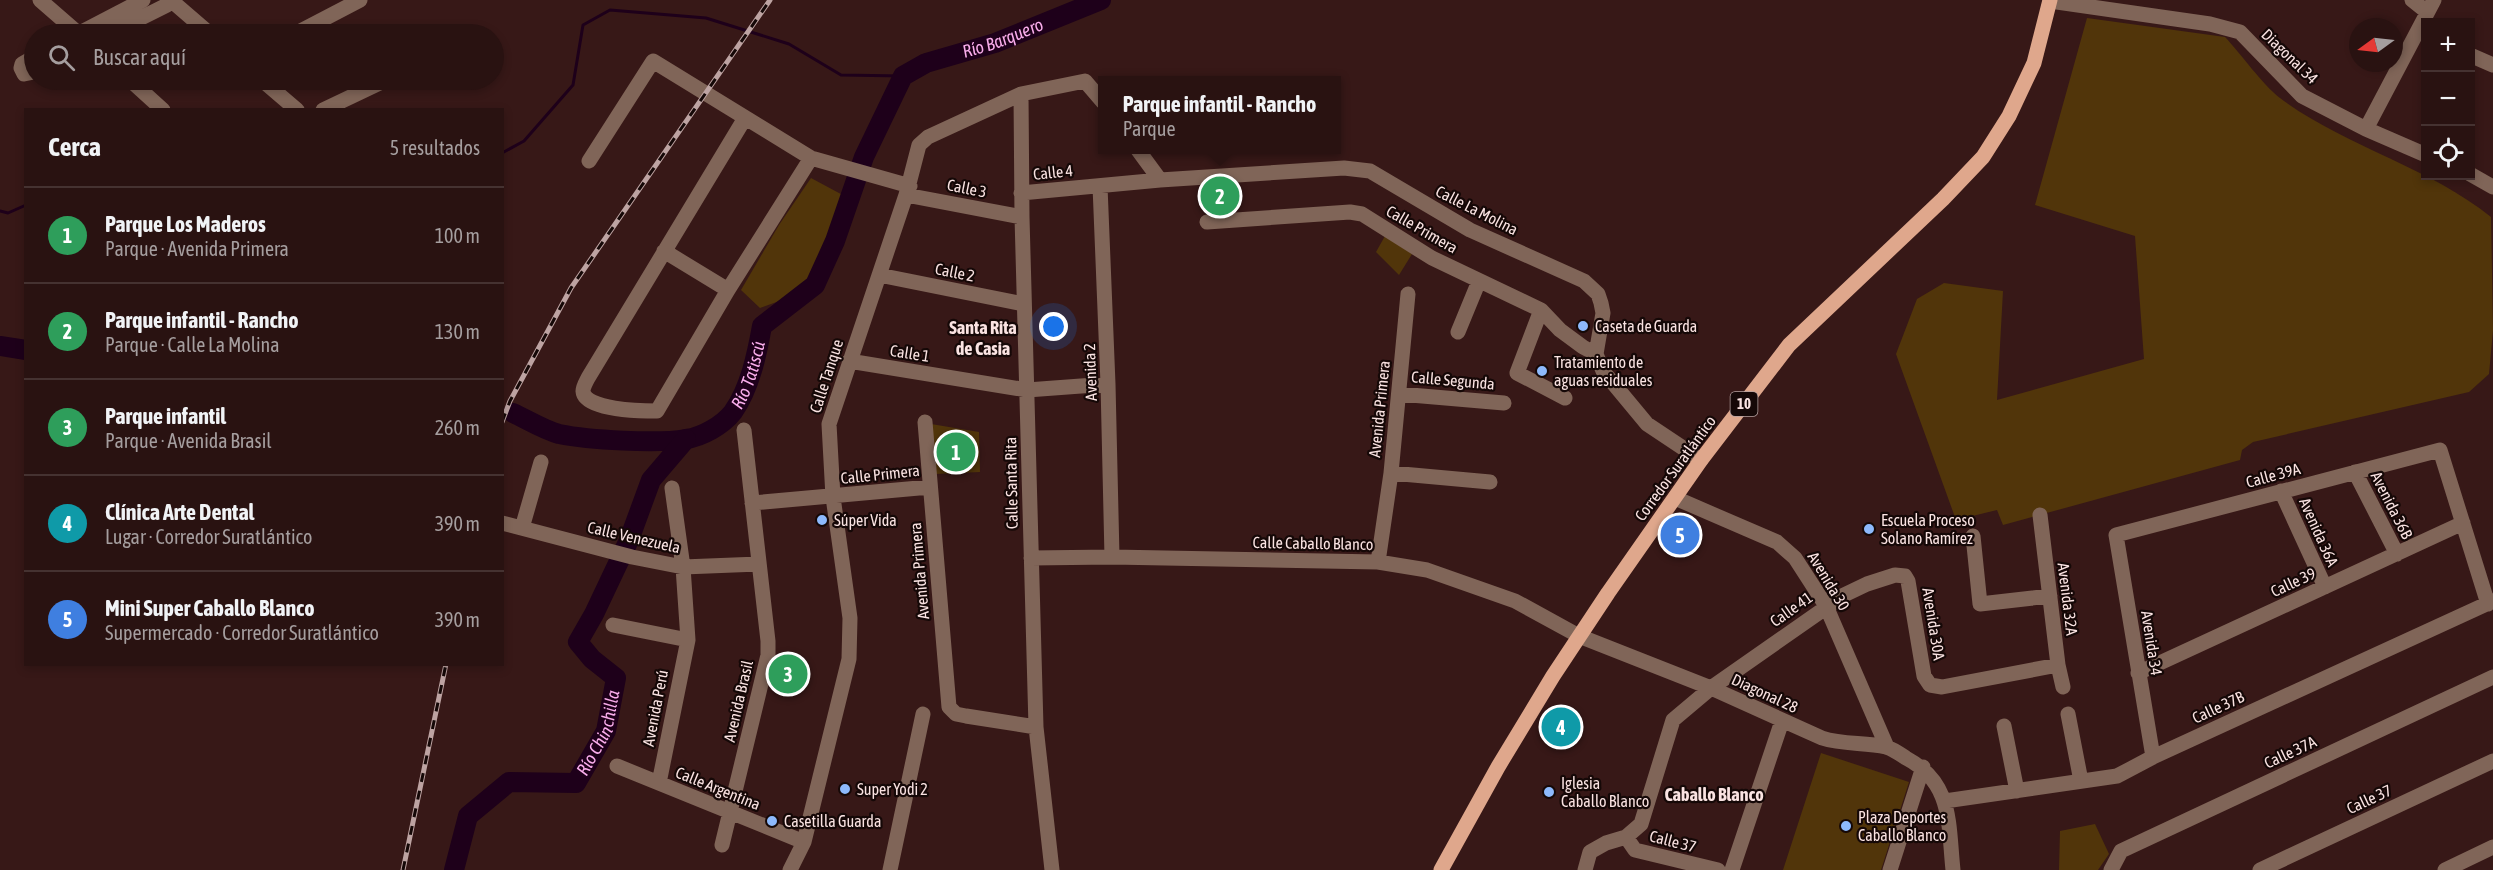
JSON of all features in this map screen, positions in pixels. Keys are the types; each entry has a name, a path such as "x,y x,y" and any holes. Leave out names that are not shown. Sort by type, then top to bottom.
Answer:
{"main road":[{"name":"Corredor Suratlántico","path":"1441,870 1498,767 1579,636 1701,460 1789,345 1983,157 2009,116 2034,63 2050,0"}],"street":[{"path":"40,0 68,24"},
{"path":"98,24 142,0"},
{"path":"314,24 360,0"},
{"name":"Diagonal 34","path":"2050,0 2211,24 2240,32 2302,96 2366,129 2421,153"},
{"path":"2412,0 2431,6"},
{"path":"127,24 167,2 197,24"},
{"path":"2366,129 2421,35"},
{"name":"Calle 3","path":"595,157 656,56 745,118 811,158 873,176 908,190 1022,217"},
{"path":"2475,57 2493,65"},
{"name":"Calle Tanque","path":"790,870 804,842 849,659 850,618 833,497 829,424 908,190 919,145 928,137 1021,94 1085,81 1098,96"},
{"path":"141,90 161,108"},
{"path":"274,90 295,108"},
{"path":"327,108 365,90"},
{"name":"Calle Santa Rita","path":"1021,94 1024,304 1036,727 1052,870"},
{"path":"745,118 584,386 585,398 590,402 657,411 728,290 811,158"},
{"path":"1141,154 1160,180"},
{"name":"Calle La Molina","path":"1160,180 1344,168 1370,171 1470,230 1584,280 1593,287 1598,294 1603,313 1596,354"},
{"path":"2475,177 2493,187"},
{"name":"Calle 4","path":"1022,194 1160,180"},
{"name":"Avenida 2","path":"1100,186 1112,557"},
{"name":"Calle Primera","path":"1208,222 1350,212 1362,214 1432,258 1541,310 1560,330 1583,348 1596,354"},
{"path":"664,251 728,290"},
{"name":"Calle 2","path":"879,275 1024,304"},
{"path":"1458,332 1479,281"},
{"name":"Avenida Primera","path":"1378,562 1391,473 1408,294"},
{"name":"Calle Segunda","path":"1541,310 1517,373 1565,398"},
{"path":"1596,354 1603,371 1638,416 1701,460"},
{"name":"Calle 1","path":"849,361 1027,390 1108,384"},
{"name":"Calle Segunda","path":"1399,394 1504,403"},
{"name":"Avenida Primera","path":"925,422 945,675 950,707 956,714 1036,727"},
{"name":"Avenida Brasil","path":"722,845 768,655 744,430"},
{"name":"Calle 39A","path":"2116,535 2440,450 2463,523"},
{"path":"522,528 541,462"},
{"name":"Avenida 36B","path":"2355,472 2397,554"},
{"path":"1391,473 1490,482"},
{"name":"Calle Primera","path":"752,503 930,487"},
{"name":"Avenida Perú","path":"659,783 688,640 683,567 672,488"},
{"name":"Avenida 36A","path":"2281,491 2325,587"},
{"name":"Avenida 30","path":"1675,498 1786,548 1795,558 1826,606 1887,747"},
{"name":"Avenida 32A","path":"2040,515 2058,665 2063,687"},
{"path":"2463,523 2490,603"},
{"name":"Calle 39","path":"2138,673 2463,523"},
{"name":"Calle Venezuela","path":"504,524 632,557 683,567 759,564"},
{"name":"Avenida 34","path":"2116,535 2153,757"},
{"path":"1973,536 1980,604 2050,596"},
{"name":"Calle Caballo Blanco","path":"1031,558 1112,557 1378,562 1427,570 1493,592 1515,601 1579,636"},
{"name":"Calle 41","path":"1626,837 1641,824 1673,720 1711,688 1826,606 1867,584 1900,575"},
{"name":"Avenida 30A","path":"1900,575 1905,576 1908,581 1926,682 1942,687 2058,665"},
{"name":"Calle 37B","path":"1945,801 2117,776 2153,757 2490,603"},
{"path":"613,625 688,640"},
{"name":"Diagonal 28","path":"1579,636 1711,688 1832,741 1887,747 1923,767 1934,778 1945,801"},
{"name":"Calle 37A","path":"2111,870 2121,851 2493,677"},
{"path":"890,870 923,714"},
{"path":"2068,714 2081,781"},
{"path":"1732,870 1782,721"},
{"path":"2004,726 2017,791"},
{"name":"Calle 37","path":"2260,870 2493,761"},
{"name":"Calle Argentina","path":"617,766 804,842"},
{"path":"1890,870 1923,767"},
{"path":"1945,801 1953,870"},
{"path":"1585,870 1590,852 1606,843 1626,837"},
{"name":"Calle 37","path":"1626,837 1635,850 1718,870"},
{"path":"2445,870 2493,847"}],"shaded area":[{"path":"2087,18 2225,37 2273,92 2305,115 2421,174 2421,180 2433,180 2441,184 2491,217 2493,330 2489,374 2469,392 2253,442 2242,450 2240,460 2003,525 1997,510 1956,520 1896,354 1917,299 1944,283 2003,291 1997,400 2144,359 2135,236 2035,205"},
{"path":"811,178 852,200 821,286 760,308 741,290 779,225"},
{"path":"1234,188 1235,203 1207,207 1206,189"},
{"path":"1385,236 1412,254 1399,275 1376,252"},
{"path":"931,424 979,432 980,472 935,474"},
{"name":"Plaza Deportes Caballo Blanco","path":"1821,753 1909,782 1881,870 1783,870"},
{"path":"2095,824 2109,854 2098,870 2059,870 2060,831"}],"waterway":[{"name":"Río Tatiscú","path":"513,413 559,434 605,440 686,439 699,436 718,426 733,412 744,392 755,359 762,326 815,285 835,241 864,157 903,76 926,63 995,43 1101,0"},
{"path":"504,152 524,141 573,85 583,25 610,10 706,18 789,44 841,75 903,76"},
{"path":"0,211 8,213 24,206"},
{"name":"Río Tatiscú","path":"0,346 24,350"},
{"name":"Río Chinchilla","path":"454,870 468,816 509,782 576,783 606,731 616,678 592,659 578,642 629,540 651,480 686,439"}],"railway":[{"path":"504,417 510,401 571,288 770,0"},
{"path":"403,870 446,666"}],"place":[{"name":"Parque infantil - Rancho","path":"1220,196"},
{"name":"Caseta de Guarda","path":"1583,326"},
{"name":"Tratamiento de aguas residuales","path":"1542,371"},
{"name":"Parque Los Maderos","path":"956,452"},
{"name":"Súper Vida","path":"822,520"},
{"name":"Escuela Proceso Solano Ramírez","path":"1869,529"},
{"name":"Mini Super Caballo Blanco","path":"1680,535"},
{"name":"Parque infantil","path":"788,674"},
{"name":"Clínica Arte Dental","path":"1561,727"},
{"name":"Super Yodi 2","path":"845,789"},
{"name":"Iglesia Caballo Blanco","path":"1549,792"},
{"name":"Casetilla Guarda","path":"772,821"},
{"name":"Plaza Deportes Caballo Blanco","path":"1846,826"}],"district":[{"name":"Santa Rita de Casia","path":"983,338"},
{"name":"Caballo Blanco","path":"1714,795"}],"water label":[{"name":"Río Barquero","path":"1002,38"}]}
